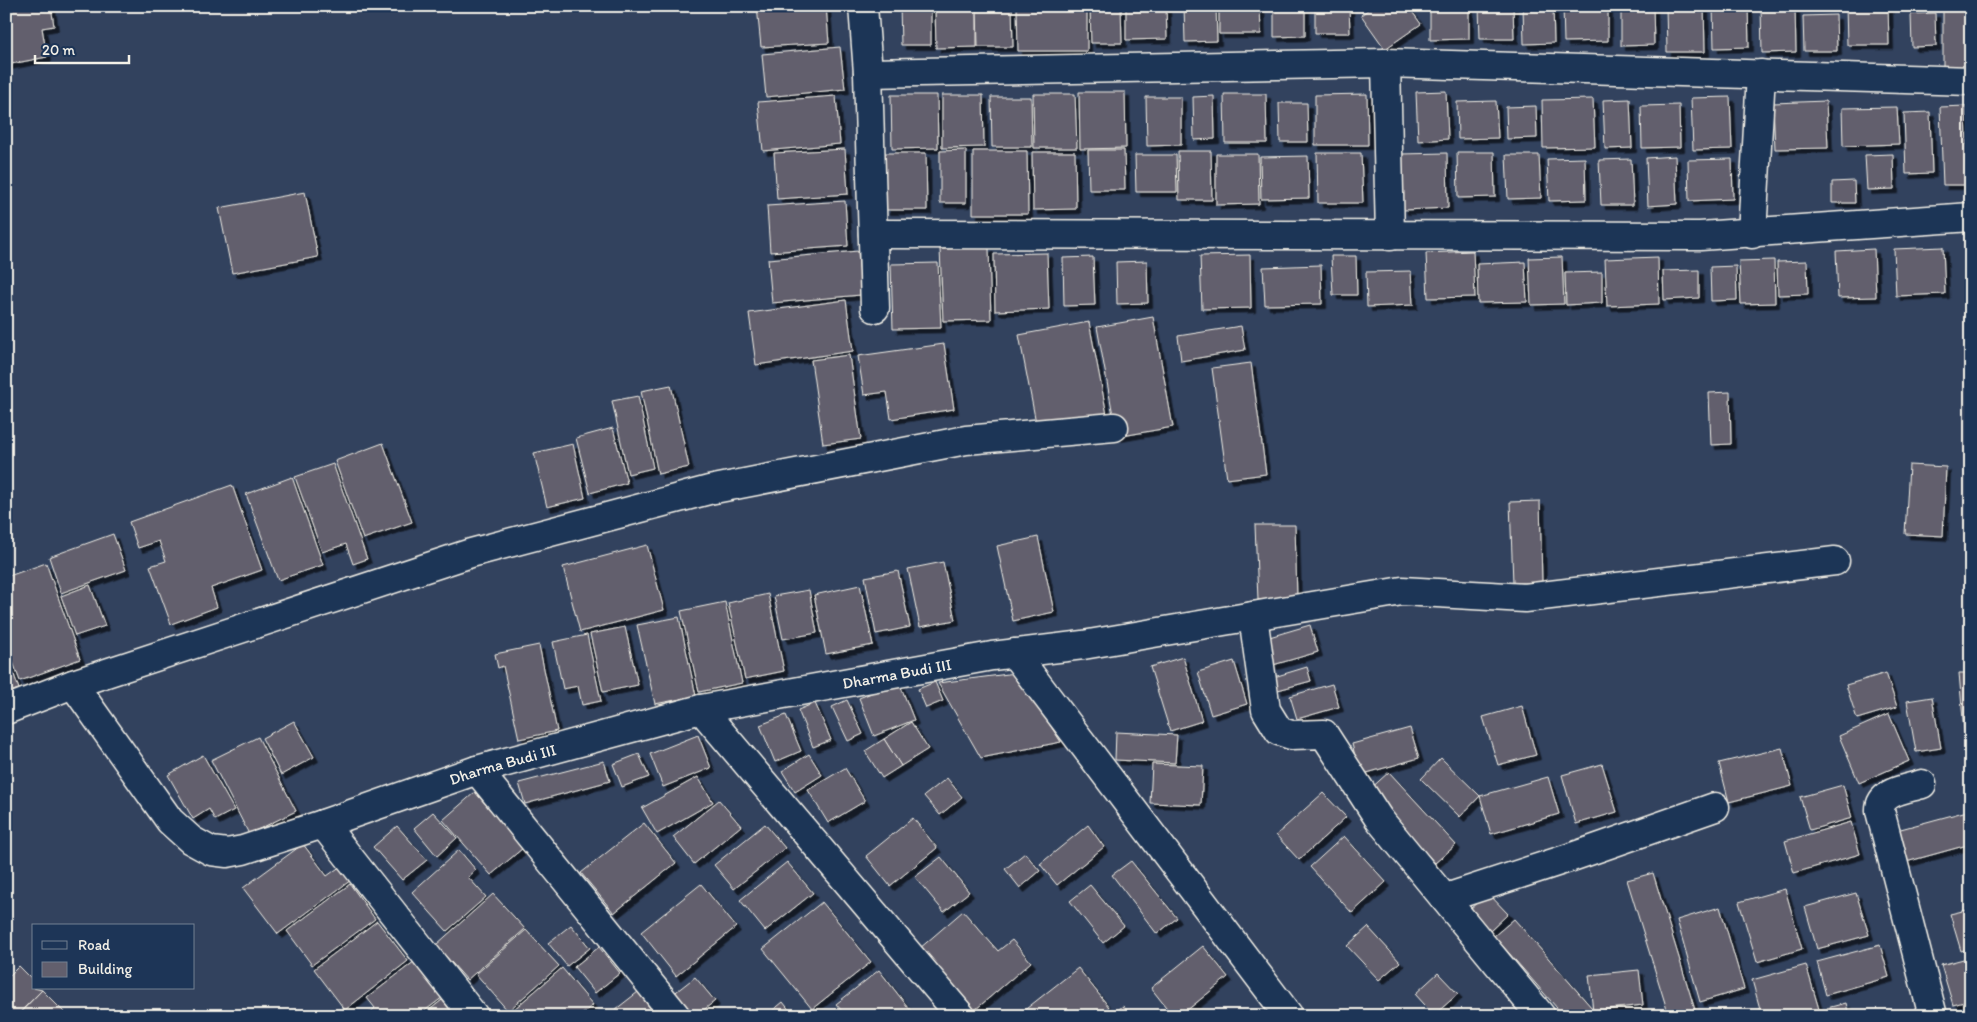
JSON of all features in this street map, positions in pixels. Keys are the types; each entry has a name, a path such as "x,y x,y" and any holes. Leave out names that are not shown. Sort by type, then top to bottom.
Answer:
{"street":[{"path":"863,6 868,73 875,308"},
{"path":"868,73 1386,63 1971,81"},
{"path":"1386,63 1390,236"},
{"path":"1752,234 1762,74"},
{"path":"873,234 1390,236 1752,234 1971,217"},
{"path":"6,710 74,684 471,554 709,490 966,440 1114,427"},
{"name":"Dharma Budi III","path":"74,684 170,821 191,840 211,850 228,852 243,850 323,824 477,770 701,709 1014,653 1084,645 1402,591 1525,598 1835,561"},
{"path":"1253,616 1266,710 1271,721 1279,731 1291,735 1324,734 1379,819 1446,898 1541,1016"},
{"path":"1014,653 1289,1016"},
{"path":"701,709 961,1016"},
{"path":"477,770 676,1016"},
{"path":"1922,784 1886,796 1880,804 1880,811 1933,1016"},
{"path":"1446,898 1569,858 1715,807"},
{"path":"323,824 474,1016"}],"building":[{"path":"6,6 51,6 54,26 42,28 47,57 6,65"},
{"path":"757,6 826,6 829,43 761,47"},
{"path":"900,6 931,6 931,45 901,45"},
{"path":"935,6 977,6 977,47 936,48"},
{"path":"977,6 1012,6 1013,47 978,47"},
{"path":"1017,6 1087,6 1087,51 1018,51"},
{"path":"1090,6 1121,6 1122,43 1091,43"},
{"path":"1126,6 1166,6 1167,39 1126,40"},
{"path":"1184,6 1216,6 1217,41 1185,42"},
{"path":"1219,6 1260,6 1261,34 1219,34"},
{"path":"1274,6 1305,6 1305,36 1274,37"},
{"path":"1315,6 1349,6 1350,33 1315,33"},
{"path":"1373,6 1408,6 1421,24 1385,49 1361,15"},
{"path":"1430,6 1469,6 1469,39 1430,40"},
{"path":"1479,6 1513,6 1514,39 1480,39"},
{"path":"1523,6 1553,6 1554,43 1524,44"},
{"path":"1563,6 1608,6 1608,41 1564,42"},
{"path":"1621,6 1653,6 1654,45 1621,46"},
{"path":"1666,6 1704,6 1705,52 1667,52"},
{"path":"1713,6 1748,6 1749,47 1714,48"},
{"path":"1846,6 1888,6 1889,45 1847,45"},
{"path":"1943,6 1971,6 1971,67 1943,66"},
{"path":"1761,8 1795,8 1796,52 1762,53"},
{"path":"1935,13 1936,46 1912,47 1911,14"},
{"path":"1836,15 1837,51 1804,51 1803,16"},
{"path":"840,47 845,89 766,97 762,54"},
{"path":"1446,91 1448,139 1418,141 1416,92"},
{"path":"1079,92 1125,92 1126,148 1080,149"},
{"path":"1033,94 1075,94 1077,148 1034,148"},
{"path":"1224,94 1266,94 1267,143 1225,143"},
{"path":"1367,94 1368,145 1315,145 1315,95"},
{"path":"891,95 937,95 938,148 892,149"},
{"path":"942,95 983,95 984,147 942,148"},
{"path":"836,96 840,144 763,151 758,102"},
{"path":"1214,96 1215,139 1194,140 1193,97"},
{"path":"991,97 1031,97 1032,147 992,147"},
{"path":"1146,97 1181,97 1181,145 1147,146"},
{"path":"1730,97 1732,149 1693,150 1691,98"},
{"path":"1593,99 1595,147 1543,148 1542,100"},
{"path":"1630,99 1632,148 1605,149 1603,100"},
{"path":"1496,101 1498,138 1458,139 1457,102"},
{"path":"1826,101 1828,148 1775,149 1773,103"},
{"path":"1279,103 1307,103 1308,142 1280,142"},
{"path":"1679,105 1680,147 1642,148 1641,106"},
{"path":"1536,106 1537,138 1507,139 1506,107"},
{"path":"1966,106 1968,185 1943,185 1940,107"},
{"path":"1897,107 1899,144 1843,146 1842,108"},
{"path":"1930,112 1932,173 1906,174 1904,113"},
{"path":"845,149 848,194 777,199 774,153"},
{"path":"966,150 966,203 940,203 940,151"},
{"path":"1088,150 1124,150 1125,190 1089,190"},
{"path":"973,151 1027,151 1028,214 973,214"},
{"path":"1178,151 1211,151 1212,200 1179,200"},
{"path":"1032,152 1075,152 1076,209 1033,210"},
{"path":"1457,152 1494,152 1495,197 1458,198"},
{"path":"885,153 926,153 927,210 886,210"},
{"path":"1317,153 1361,153 1363,203 1318,203"},
{"path":"1447,153 1448,208 1403,210 1401,154"},
{"path":"1216,154 1258,154 1259,204 1216,205"},
{"path":"1893,154 1894,189 1867,190 1865,155"},
{"path":"1135,155 1176,155 1177,192 1136,192"},
{"path":"1506,155 1539,155 1541,198 1508,199"},
{"path":"1308,156 1309,198 1261,199 1260,157"},
{"path":"1675,156 1677,204 1648,206 1646,158"},
{"path":"1585,158 1586,200 1549,201 1547,159"},
{"path":"1631,159 1633,205 1601,205 1599,160"},
{"path":"1732,159 1733,199 1689,201 1688,160"},
{"path":"1854,181 1855,203 1832,203 1832,182"},
{"path":"305,192 318,257 232,273 219,208"},
{"path":"845,201 848,246 770,252 767,206"},
{"path":"1971,239 1971,288 1967,288 1965,240"},
{"path":"1943,247 1945,294 1896,296 1894,249"},
{"path":"989,248 991,320 943,321 940,249"},
{"path":"1874,249 1876,297 1838,298 1836,251"},
{"path":"858,251 861,295 772,303 768,259"},
{"path":"1473,251 1475,297 1428,298 1426,253"},
{"path":"1047,253 1049,309 995,311 994,254"},
{"path":"1250,255 1251,308 1202,309 1200,256"},
{"path":"1331,256 1356,256 1357,295 1333,295"},
{"path":"1093,257 1095,305 1064,306 1063,258"},
{"path":"1562,257 1564,304 1531,305 1529,258"},
{"path":"1658,257 1659,304 1607,306 1605,259"},
{"path":"1774,260 1775,303 1741,304 1739,261"},
{"path":"1147,261 1148,303 1117,304 1116,262"},
{"path":"1807,261 1808,294 1778,295 1777,262"},
{"path":"1525,262 1527,302 1478,303 1477,264"},
{"path":"938,263 941,328 893,329 891,264"},
{"path":"1321,265 1322,304 1265,305 1263,267"},
{"path":"1736,266 1737,300 1711,301 1710,267"},
{"path":"1699,270 1699,298 1664,300 1663,271"},
{"path":"1411,271 1413,305 1367,307 1366,272"},
{"path":"1602,272 1602,303 1566,305 1565,273"},
{"path":"846,300 853,351 756,365 749,313"},
{"path":"1153,317 1173,427 1117,437 1097,327"},
{"path":"1089,322 1107,415 1037,428 1019,335"},
{"path":"1241,326 1245,350 1181,361 1178,336"},
{"path":"944,344 954,409 891,419 887,392 864,395 858,356"},
{"path":"849,355 861,439 823,444 811,360"},
{"path":"1251,363 1266,474 1227,479 1212,368"},
{"path":"671,385 689,467 658,474 641,391"},
{"path":"1730,392 1731,444 1711,445 1709,393"},
{"path":"638,396 653,468 628,474 612,401"},
{"path":"613,428 627,483 590,493 576,438"},
{"path":"383,443 412,522 363,539 335,461"},
{"path":"573,444 585,498 547,507 534,453"},
{"path":"333,464 367,559 353,564 346,544 322,552 295,477"},
{"path":"1909,465 1946,467 1943,536 1905,534"},
{"path":"292,477 323,565 278,580 246,494"},
{"path":"232,485 262,570 211,588 217,607 171,624 150,566 166,561 159,541 138,548 129,522"},
{"path":"1540,501 1542,583 1513,583 1510,502"},
{"path":"1255,525 1295,525 1297,599 1258,600"},
{"path":"113,534 126,570 61,593 49,557"},
{"path":"1038,537 1054,612 1013,621 997,546"},
{"path":"647,545 664,610 580,632 563,567"},
{"path":"943,562 955,620 920,627 908,569"},
{"path":"46,563 80,659 20,681 6,643 6,577"},
{"path":"898,571 910,627 876,634 865,577"},
{"path":"90,585 105,626 75,636 61,596"},
{"path":"860,585 873,645 826,654 814,595"},
{"path":"809,590 817,633 783,639 774,596"},
{"path":"768,594 784,671 745,679 728,603"},
{"path":"725,602 742,683 699,692 681,611"},
{"path":"679,617 696,696 655,704 637,625"},
{"path":"1310,625 1318,652 1273,665 1266,638"},
{"path":"625,627 638,685 603,692 590,634"},
{"path":"587,635 601,701 582,705 578,686 563,689 553,642"},
{"path":"539,645 557,731 519,739 503,666 498,668 495,654"},
{"path":"6,652 19,689 6,693"},
{"path":"1183,657 1202,721 1170,731 1150,667"},
{"path":"1234,661 1247,704 1211,715 1198,672"},
{"path":"1307,667 1311,681 1278,690 1274,677"},
{"path":"1016,673 1061,742 981,758 938,683"},
{"path":"1886,673 1897,707 1857,719 1846,685"},
{"path":"1959,673 1971,673 1971,743 1965,743"},
{"path":"899,682 914,720 874,736 859,698"},
{"path":"935,682 943,701 926,708 918,689"},
{"path":"1332,684 1339,707 1297,719 1290,696"},
{"path":"1932,697 1941,748 1916,752 1907,701"},
{"path":"847,700 863,734 848,741 832,707"},
{"path":"815,703 831,740 813,747 798,710"},
{"path":"1522,706 1536,755 1498,765 1483,717"},
{"path":"1889,714 1909,761 1859,783 1839,736"},
{"path":"786,715 801,751 775,762 760,725"},
{"path":"294,721 314,757 281,775 262,738"},
{"path":"911,722 928,749 901,766 884,739"},
{"path":"1410,728 1419,758 1360,775 1352,744"},
{"path":"1116,732 1177,735 1175,763 1115,760"},
{"path":"698,735 711,768 663,787 650,754"},
{"path":"258,737 296,811 249,834 211,760"},
{"path":"884,739 901,766 882,778 865,751"},
{"path":"1782,748 1792,786 1729,802 1719,763"},
{"path":"639,754 649,777 622,787 613,764"},
{"path":"809,754 822,775 795,792 782,771"},
{"path":"203,755 234,810 215,820 209,809 193,819 168,775"},
{"path":"1441,758 1480,796 1460,817 1421,779"},
{"path":"604,761 610,781 525,804 519,783"},
{"path":"1152,764 1203,766 1201,805 1150,803"},
{"path":"1602,764 1617,812 1576,824 1562,775"},
{"path":"845,768 865,801 828,823 808,790"},
{"path":"1389,772 1456,845 1435,863 1369,790"},
{"path":"698,777 713,802 657,834 642,808"},
{"path":"1548,777 1559,814 1491,834 1480,796"},
{"path":"947,778 962,797 940,815 924,796"},
{"path":"1843,785 1852,818 1810,830 1800,797"},
{"path":"475,792 523,848 491,875 443,820"},
{"path":"1323,793 1346,817 1299,860 1276,835"},
{"path":"719,800 741,826 694,864 673,837"},
{"path":"1971,810 1971,844 1906,862 1897,830"},
{"path":"433,812 457,838 437,856 414,828"},
{"path":"913,818 937,848 890,886 866,856"},
{"path":"1851,822 1860,854 1794,873 1785,841"},
{"path":"644,823 676,863 614,913 581,873"},
{"path":"765,824 785,848 734,889 714,865"},
{"path":"1088,825 1104,847 1057,885 1040,864"},
{"path":"397,826 427,860 402,880 373,847"},
{"path":"1344,836 1386,882 1352,913 1310,867"},
{"path":"303,844 327,876 341,866 351,880 278,934 243,888"},
{"path":"459,850 476,870 468,877 486,897 447,931 412,892"},
{"path":"1025,853 1040,871 1020,888 1005,869"},
{"path":"941,857 969,892 944,912 915,877"},
{"path":"1131,861 1177,918 1157,934 1112,875"},
{"path":"787,862 813,893 765,931 740,900"},
{"path":"1653,873 1695,1010 1676,1016 1669,1016 1627,880"},
{"path":"350,884 375,919 312,965 287,931"},
{"path":"701,884 736,927 676,976 641,932"},
{"path":"1090,885 1124,926 1103,943 1070,901"},
{"path":"1785,889 1802,949 1757,962 1739,902"},
{"path":"1488,893 1508,914 1490,931 1470,909"},
{"path":"1856,893 1869,935 1817,949 1805,907"},
{"path":"493,894 525,929 467,980 436,945"},
{"path":"822,902 871,962 812,1009 763,949"},
{"path":"1720,907 1744,989 1700,1002 1677,920"},
{"path":"1971,909 1971,948 1961,951 1950,914"},
{"path":"963,911 998,951 1012,940 1031,962 968,1016 912,955"},
{"path":"1514,919 1592,1008 1583,1016 1564,1016 1494,936"},
{"path":"377,921 408,961 345,1010 314,969"},
{"path":"571,925 590,948 567,966 548,943"},
{"path":"1368,927 1400,962 1379,980 1347,946"},
{"path":"526,930 559,966 508,1011 476,974"},
{"path":"1880,945 1889,977 1826,995 1817,962"},
{"path":"1203,946 1228,977 1180,1016 1173,1016 1151,988"},
{"path":"599,947 620,973 595,993 574,967"},
{"path":"1971,957 1971,1000 1953,1005 1941,965"},
{"path":"415,961 443,997 418,1016 366,1016 375,1008 367,998"},
{"path":"1806,965 1821,1016 1762,1016 1752,980"},
{"path":"19,966 32,979 32,990 42,990 16,1016 6,1016 6,979"},
{"path":"562,968 593,1005 580,1016 506,1016"},
{"path":"1078,968 1109,1007 1097,1016 1017,1016"},
{"path":"879,970 911,1011 905,1016 846,1016 836,1004"},
{"path":"1639,970 1643,1005 1593,1011 1589,975"},
{"path":"1438,973 1458,994 1434,1015 1415,994"},
{"path":"695,977 715,1001 696,1016 688,1016 672,995"},
{"path":"42,990 68,1016 17,1016"},
{"path":"638,992 656,1016 613,1016 611,1013"},
{"path":"442,1000 455,1016 422,1016"},
{"path":"783,1002 794,1016 766,1016"},
{"path":"1846,1003 1849,1016 1830,1016 1827,1008"},
{"path":"1123,1006 1131,1016 1110,1016"}]}
